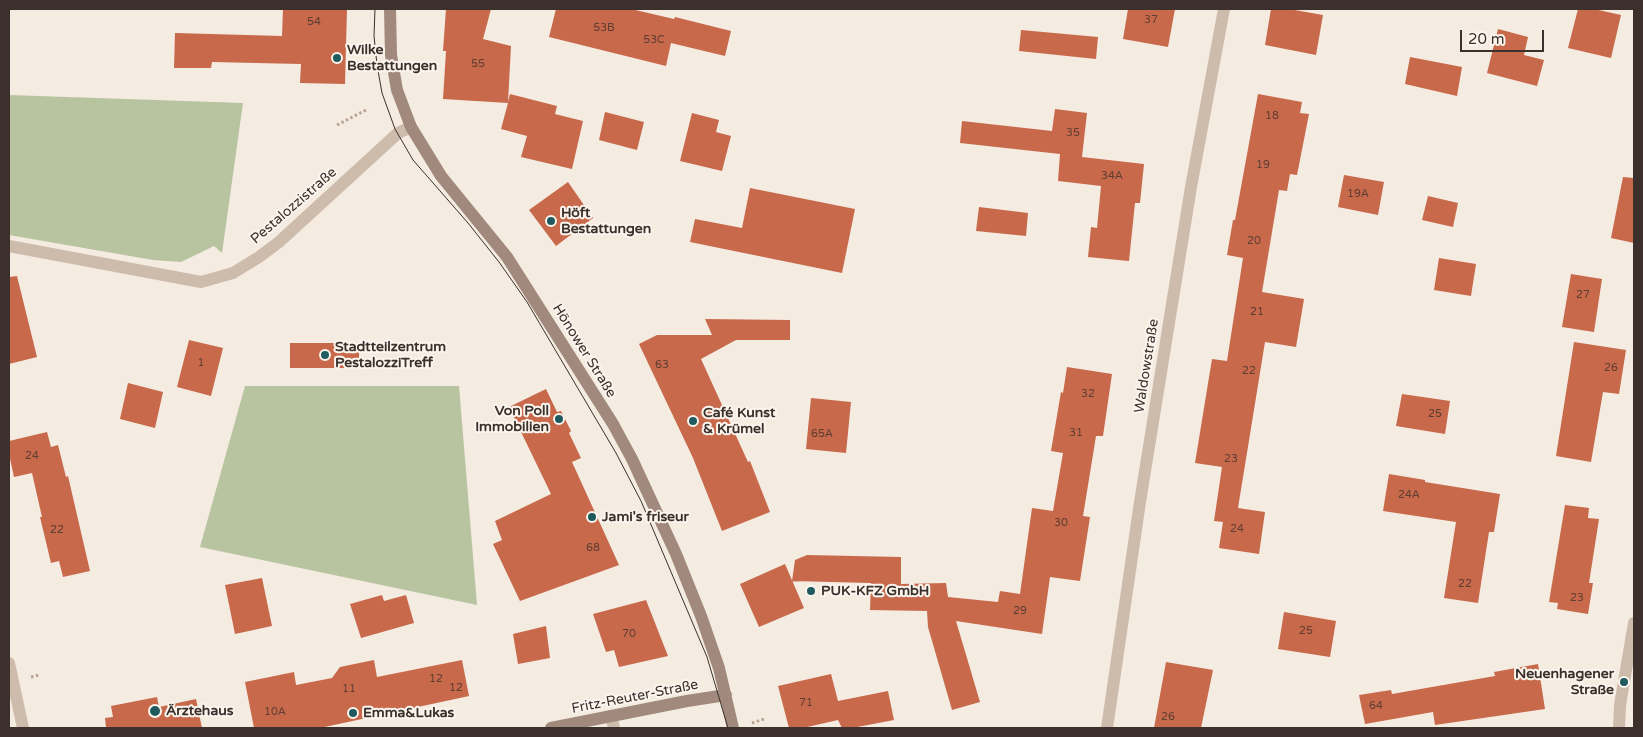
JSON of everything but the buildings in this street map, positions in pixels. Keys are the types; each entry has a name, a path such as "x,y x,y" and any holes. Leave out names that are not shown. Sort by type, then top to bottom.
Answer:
{"main road":[{"name":"Hönower Straße","path":"390,9 390,55 396,90 411,127 440,176 507,257 617,431 676,554 715,654 733,728"},
{"name":"Fritz-Reuter-Straße","path":"551,728 613,722 726,695"}],"street":[{"name":"Waldowstraße","path":"1107,728 1140,502 1191,187 1224,9"},
{"name":"Pestalozzistraße","path":"9,246 201,282 233,273 279,242 398,133 411,127"},
{"path":"1619,728 1620,705 1634,624"},
{"path":"9,663 23,728"}],"path":[{"path":"337,125 368,109"}],"green space":[{"path":"9,95 243,103 222,253 214,246 181,262 153,260 9,235"},
{"path":"245,386 459,386 477,605 200,547"}],"tram line":[{"path":"375,9 374,36 377,65 382,93 395,129 413,160 468,223 499,262 527,302 616,453 641,501 707,657 728,728"}],"place":[{"name":"Wilke Bestattungen","path":"337,58"},
{"name":"Höft Bestattungen","path":"551,221"},
{"name":"Stadtteilzentrum PestalozziTreff","path":"325,355"},
{"name":"Von Poll Immobilien","path":"559,419"},
{"name":"Café Kunst & Krümel","path":"693,421"},
{"name":"Jami's friseur","path":"592,517"},
{"name":"PUK-KFZ GmbH","path":"811,591"},
{"name":"Neuenhagener Straße","path":"1624,682"},
{"name":"Ärztehaus","path":"155,711"},
{"name":"Emma&Lukas","path":"353,713"}]}
